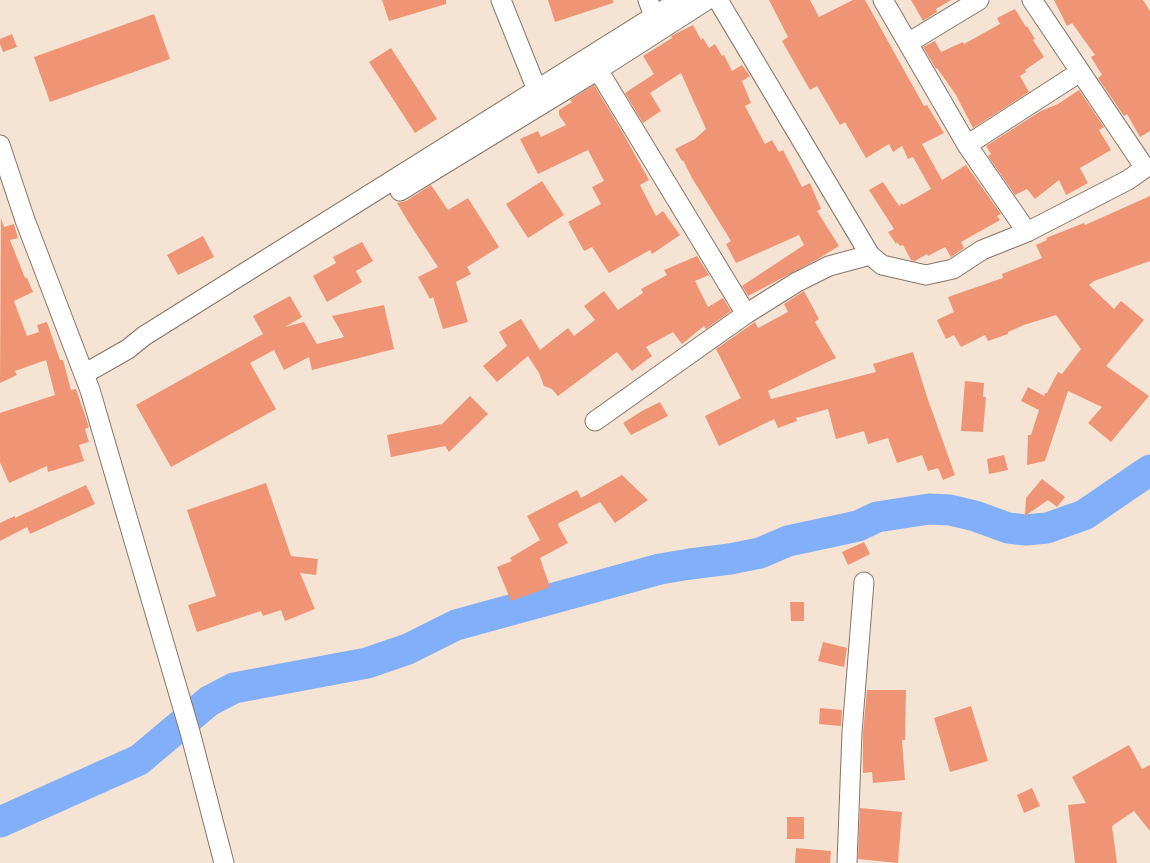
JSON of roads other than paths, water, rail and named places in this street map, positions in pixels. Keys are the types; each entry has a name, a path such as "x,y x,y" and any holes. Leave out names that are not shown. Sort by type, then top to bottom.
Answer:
{"street":[{"path":"500,0 537,90"},
{"path":"718,0 870,254 882,265 926,276 953,269 982,250 1027,232 1128,180 1148,166 1080,72 1032,0"},
{"path":"883,0 967,145 1027,232"},
{"path":"908,44 979,0"},
{"path":"239,284 537,90 651,8 692,2"},
{"path":"84,374 128,349 144,336 239,284 598,70 692,2"},
{"path":"598,70 746,314"},
{"path":"967,145 1080,72"},
{"path":"0,145 25,220 99,418 190,732 224,863"},
{"path":"595,421 746,314 798,282 829,266 870,254"},
{"path":"847,863 852,732 864,582"}],"waterway":[{"path":"0,822 139,760 209,701 234,688 367,663 408,649 456,625 660,569 760,553 788,541 858,526 877,517 929,509 950,510 975,516 1008,528 1026,530 1047,528 1084,515 1150,470"}]}
